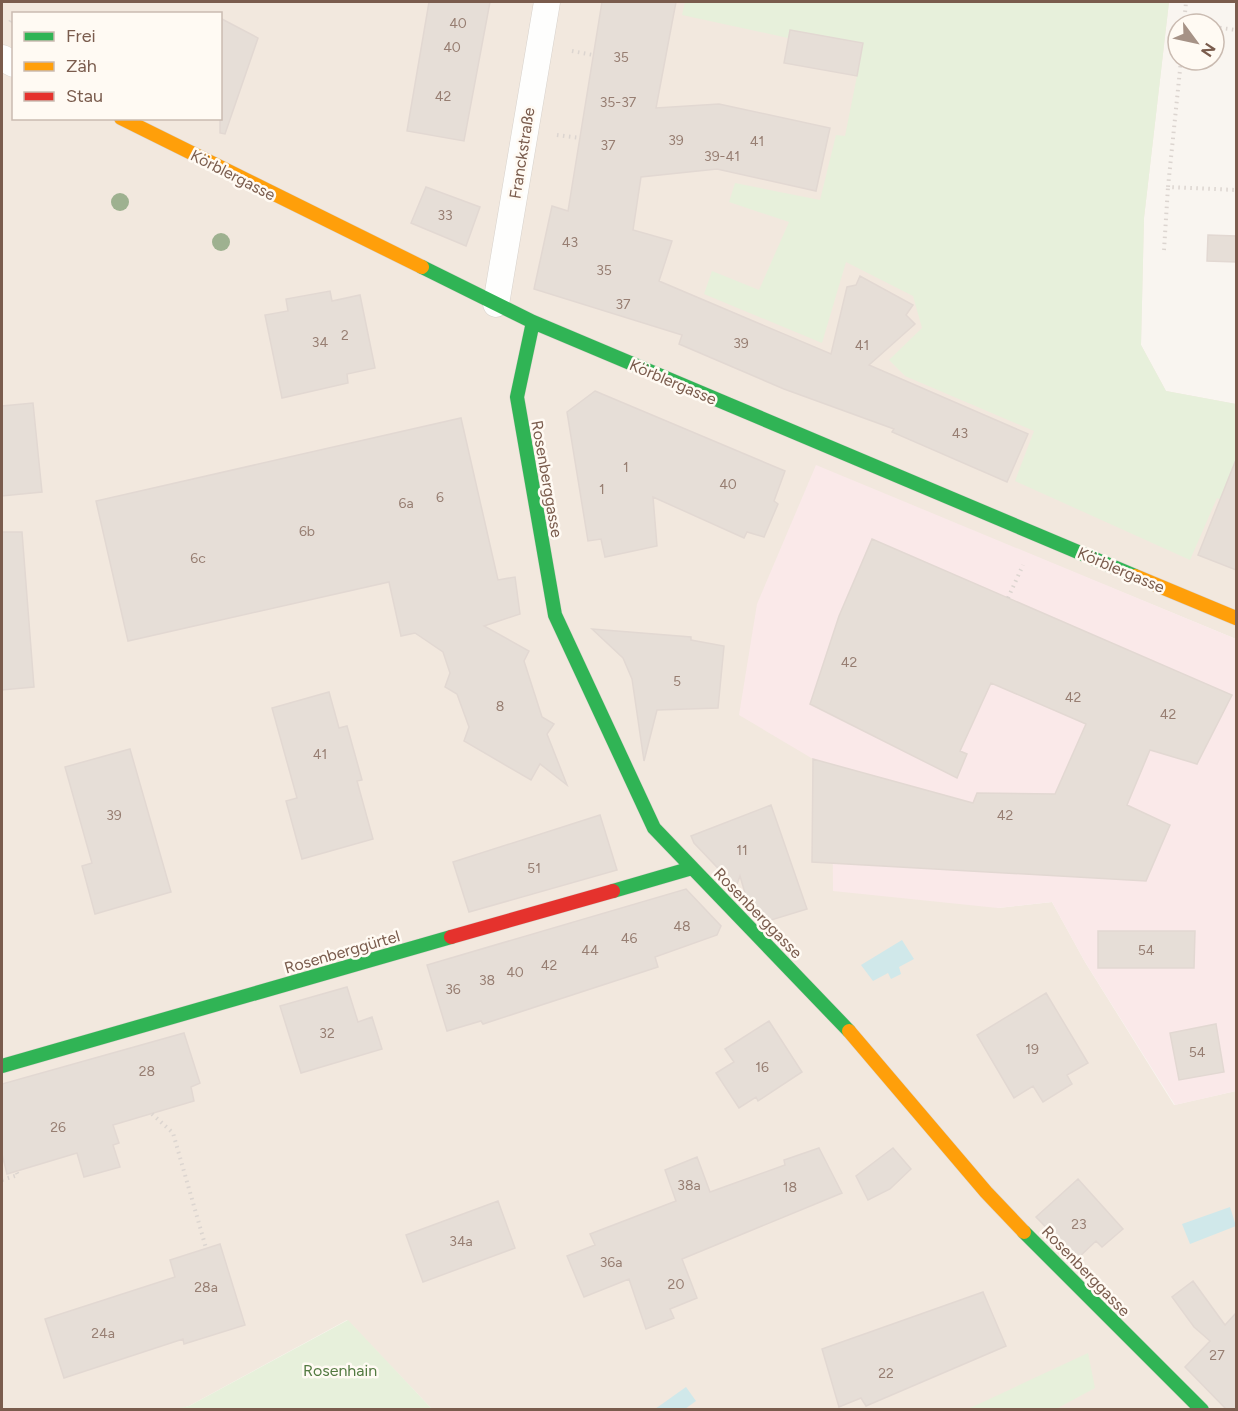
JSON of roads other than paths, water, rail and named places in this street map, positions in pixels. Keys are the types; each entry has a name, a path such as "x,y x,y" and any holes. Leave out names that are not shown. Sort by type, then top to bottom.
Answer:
{"street":[{"name":"Franckstraße","path":"496,304 547,2"},
{"name":"Körblergasse","path":"125,120 533,322 858,461 1236,618"},
{"name":"Rosenberggasse","path":"533,322 517,398 555,615 654,828 836,1014 986,1191 1101,1311 1202,1410"},
{"name":"Rosenberggürtel","path":"2,1066 102,1035 478,931 692,868"}],"water":[{"path":"902,940 914,959 899,967 901,974 891,979 888,973 873,981 861,965"},
{"path":"1230,1207 1236,1226 1190,1244 1182,1224"},
{"path":"686,1387 696,1401 685,1409 655,1409"}],"park label":[{"name":"Rosenhain","path":"340,1370"}]}
